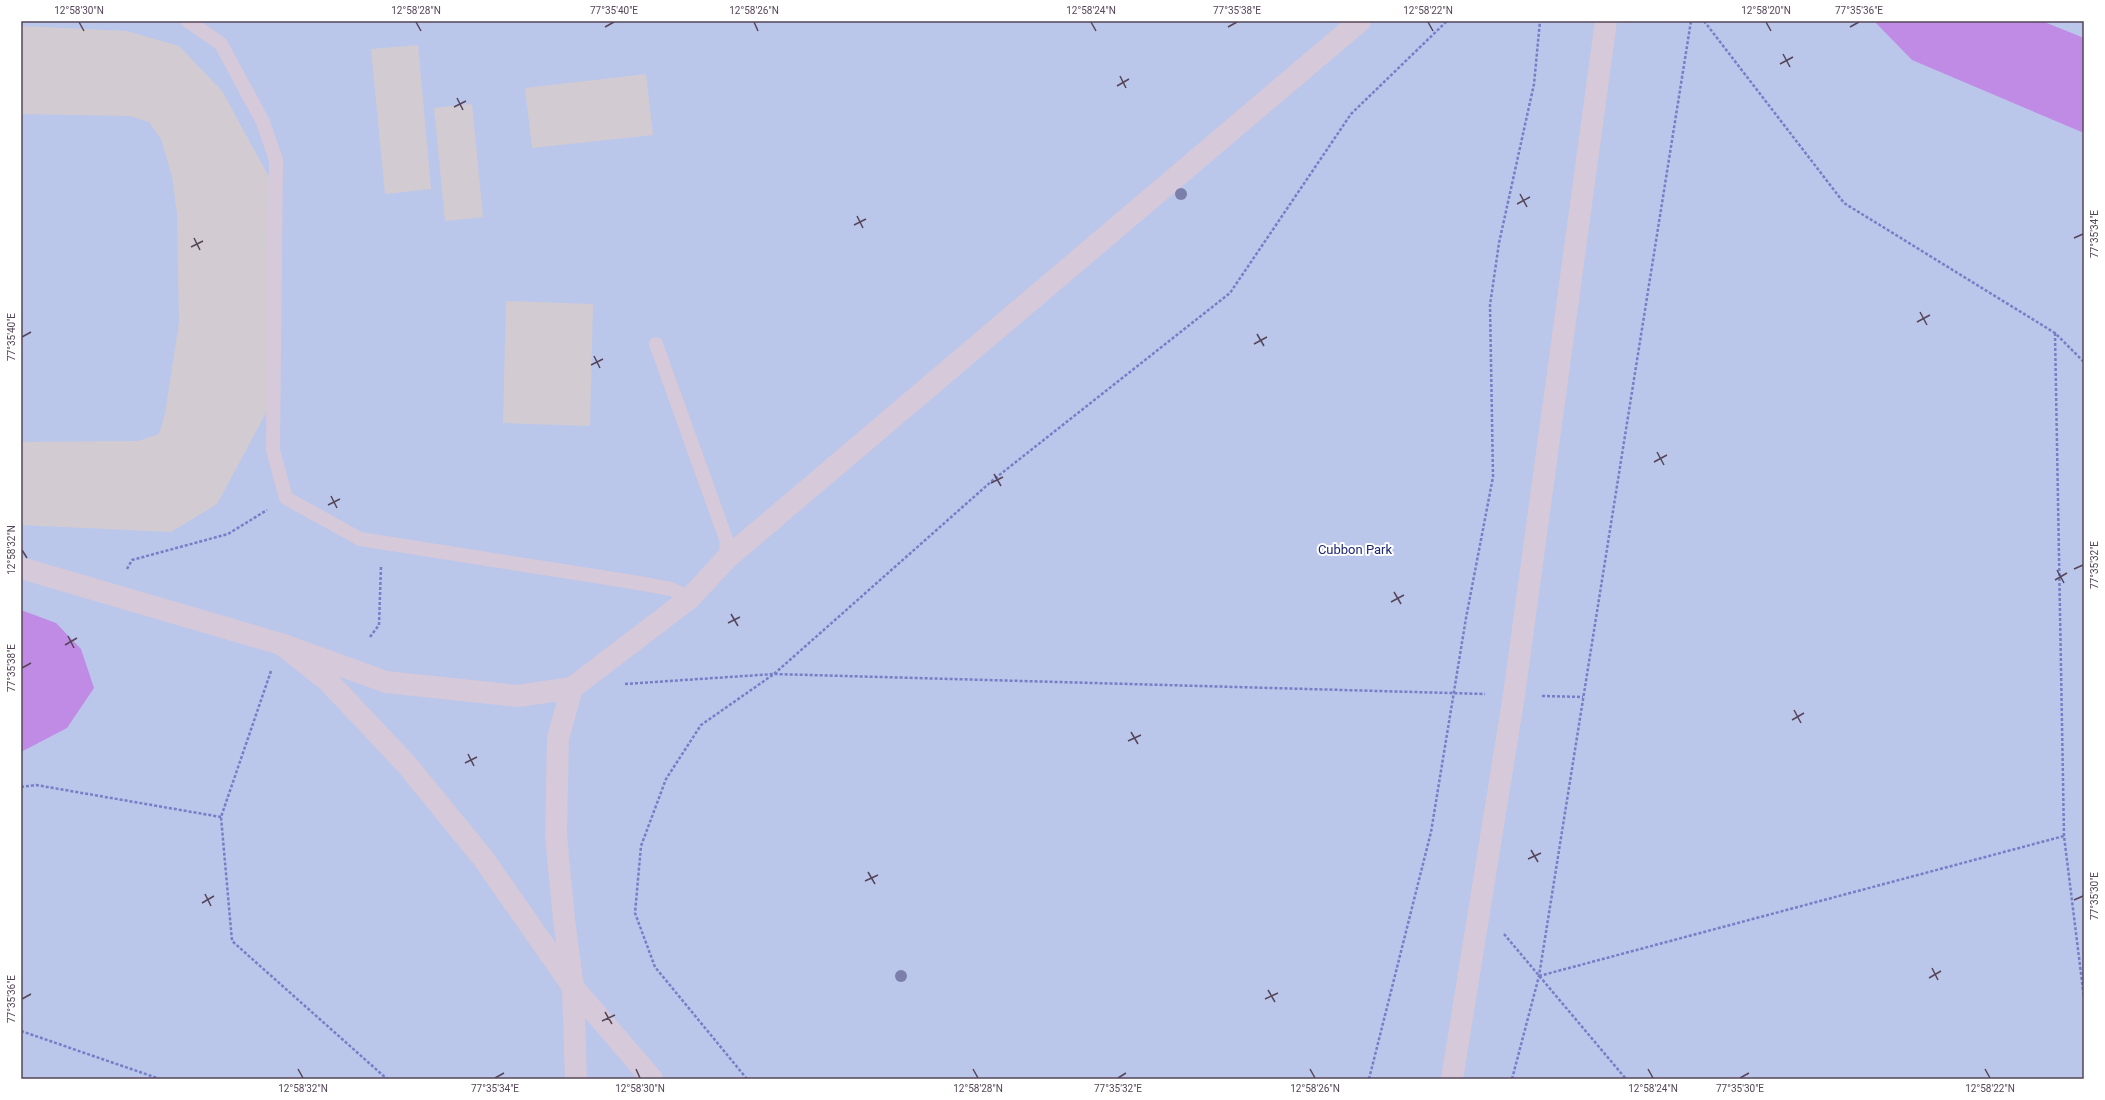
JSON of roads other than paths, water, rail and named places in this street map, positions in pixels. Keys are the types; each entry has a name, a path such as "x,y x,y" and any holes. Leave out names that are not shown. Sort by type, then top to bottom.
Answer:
{"street":[{"path":"21,568 281,644 386,682 518,696 572,688 690,598 727,558 1360,21"},
{"path":"1452,1079 1514,695 1606,21"},
{"path":"281,644 329,682 407,765 483,858 573,987 652,1079"},
{"path":"572,688 558,738 556,835 564,920 573,987 576,1079"}],"lane":[{"path":"188,21 221,44 264,122 276,160 273,450 286,498 360,538 633,582 671,589 690,598"},
{"path":"656,344 726,539 727,558"}],"park label":[{"name":"Cubbon Park","path":"1355,549"}]}
